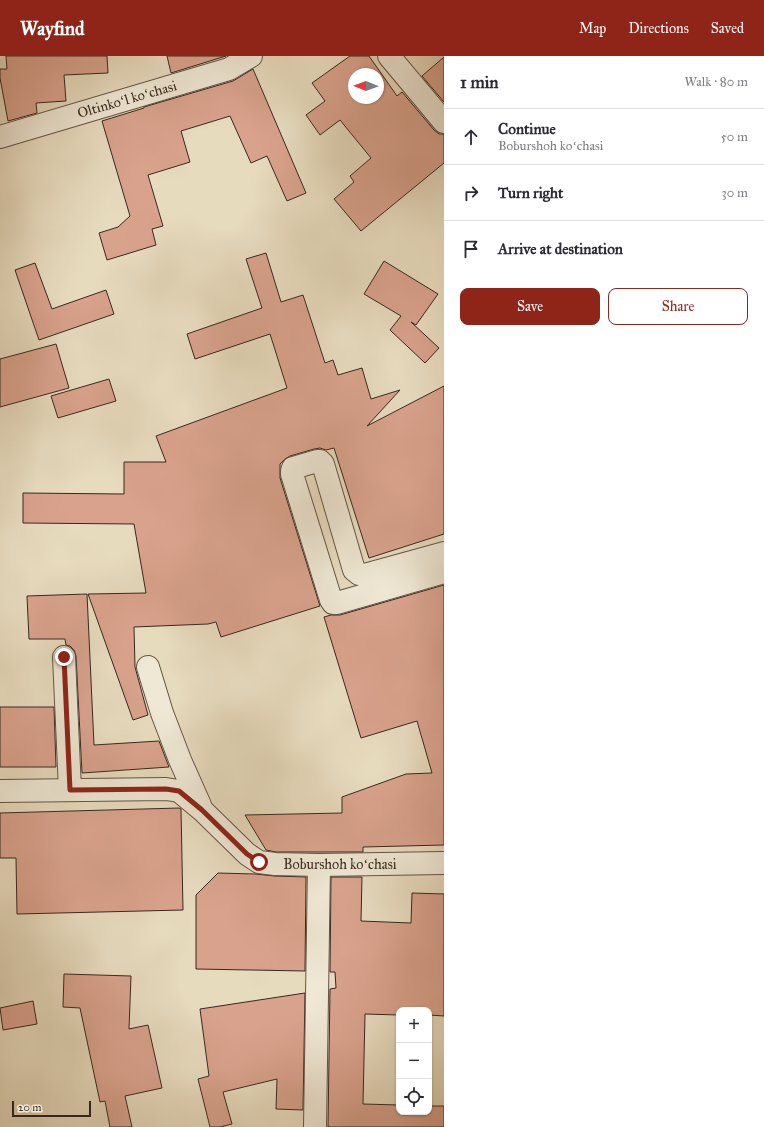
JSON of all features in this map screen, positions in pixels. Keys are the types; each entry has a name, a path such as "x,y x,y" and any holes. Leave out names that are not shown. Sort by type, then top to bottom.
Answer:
{"street":[{"name":"Oltinkoʻl koʻchasi","path":"0,137 229,69 251,56"},
{"path":"389,56 444,122"},
{"path":"444,553 364,575 359,574 354,570 322,464 320,461 317,461 294,468 292,471 333,603 444,572"},
{"path":"64,657 70,790"},
{"path":"148,668 162,713 180,760 202,810"},
{"name":"Boburshoh koʻchasi","path":"0,791 166,789 179,791 202,810 247,854 259,862 319,865 444,863"},
{"path":"315,1127 319,865"}],"building":[{"path":"6,56 107,56 108,73 64,75 66,101 36,103 37,113 8,121 0,78 0,69 7,69"},
{"path":"167,56 226,56 171,73"},
{"path":"350,56 369,56 377,68 348,68 348,104 384,104 384,77 397,96 402,92 434,130 439,134 444,134 444,163 361,231 334,199 354,182 350,176 371,158 340,120 320,135 306,115 325,101 312,83"},
{"path":"444,57 444,102 422,76"},
{"path":"253,69 306,193 287,201 267,156 251,163 230,116 181,131 190,162 148,175 163,226 152,229 156,245 107,260 99,233 118,227 130,216 102,121 233,81"},
{"path":"266,253 281,302 303,295 325,363 333,360 338,375 362,368 371,399 400,390 367,426 444,386 444,534 369,558 334,448 326,450 320,448 314,449 290,456 280,464 280,478 320,606 221,637 216,622 208,624 134,627 135,667 148,715 133,720 88,594 146,593 134,524 23,523 23,493 124,494 124,462 166,462 156,436 287,388 270,334 195,359 187,334 262,308 246,259"},
{"path":"384,261 438,294 416,325 411,322 439,348 425,363 390,330 401,316 364,294"},
{"path":"35,263 52,309 106,290 114,314 39,340 15,270"},
{"path":"56,344 69,388 0,407 0,359"},
{"path":"109,379 116,401 58,418 51,396"},
{"path":"444,585 444,845 363,847 363,852 276,852 266,850 245,815 342,813 342,797 406,774 432,773 417,721 361,738 324,617 340,615"},
{"path":"87,594 94,745 159,741 169,767 82,773 76,656 74,650 70,646 66,645 65,639 29,639 27,596"},
{"path":"0,707 54,707 56,767 0,767"},
{"path":"181,809 183,910 17,914 16,858 0,858 0,813"},
{"path":"218,873 306,877 305,971 196,969 196,895"},
{"path":"331,877 362,877 361,921 411,923 412,893 444,894 444,1016 432,1015 432,1007 396,1007 396,1015 365,1014 363,1104 396,1105 396,1115 432,1115 432,1106 444,1106 444,1127 328,1127 330,989 336,988 335,972 330,972"},
{"path":"64,974 131,976 129,1029 148,1025 162,1088 125,1096 132,1127 110,1127 105,1101 100,1102 80,1008 63,1007"},
{"path":"305,993 303,1110 276,1109 277,1079 223,1092 232,1124 220,1127 210,1127 198,1079 209,1076 200,1009"},
{"path":"33,1001 37,1024 3,1030 0,1008"}],"route":[{"path":"64,657 70,790 166,789 179,791 202,810 247,854 259,862"}]}
